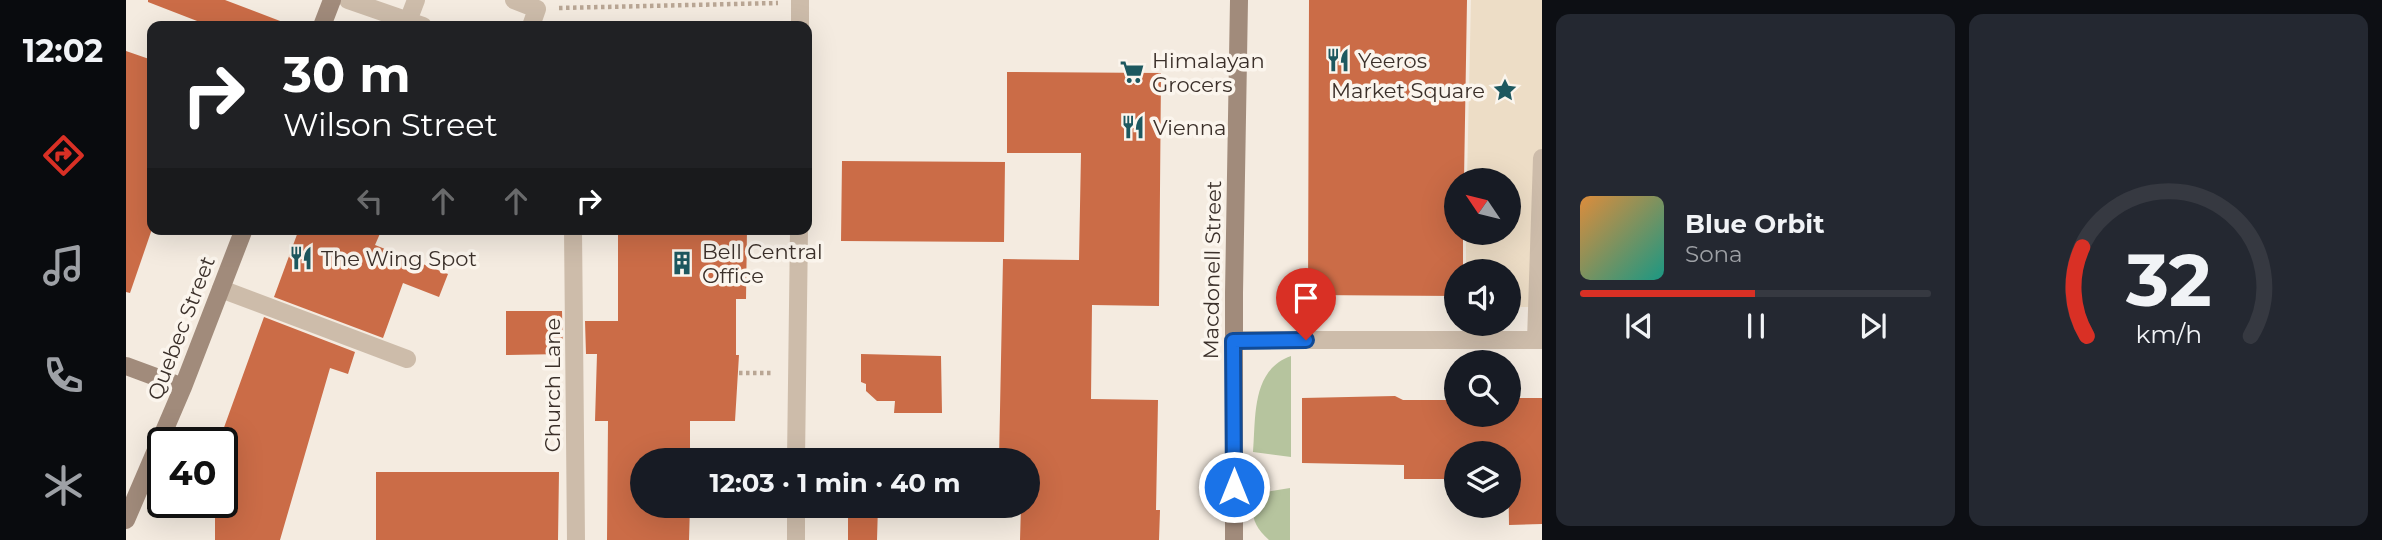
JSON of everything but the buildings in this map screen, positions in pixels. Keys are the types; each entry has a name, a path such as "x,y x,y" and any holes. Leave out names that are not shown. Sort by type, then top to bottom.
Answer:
{"street":[{"path":"324,21 332,0"},
{"path":"348,0 407,21"},
{"path":"415,21 416,0"},
{"path":"514,0 537,9 533,21"},
{"name":"Macdonell Street","path":"1234,540 1233,341 1239,0"},
{"path":"800,1 800,21"},
{"path":"1233,341 1539,340 1542,158"},
{"name":"Quebec Street","path":"126,520 183,387 242,235"},
{"name":"Church Lane","path":"573,235 576,540"},
{"path":"796,448 799,235"},
{"path":"221,289 408,359"},
{"path":"126,366 183,387"},
{"path":"796,518 796,540"}],"path":[{"path":"537,9 800,1"},
{"path":"739,373 797,373"}],"green space":[{"path":"1291,356 1291,457 1253,452 1256,410 1262,384 1278,363"},
{"path":"1290,488 1290,540 1269,540 1254,520 1253,494"}],"shaded area":[{"name":"Market Square","path":"1471,0 1542,0 1542,307 1521,307 1521,259 1466,259 1466,245 1521,245 1521,168 1467,168"}],"place":[{"name":"Yeeros","path":"1338,60"},
{"name":"Himalayan Grocers","path":"1132,72"},
{"name":"Market Square","path":"1505,90"},
{"name":"Vienna","path":"1133,127"},
{"name":"The Wing Spot","path":"301,258"},
{"name":"Bell Central Office","path":"682,263"}],"route":[{"path":"1234,487 1233,341 1306,340"}]}
